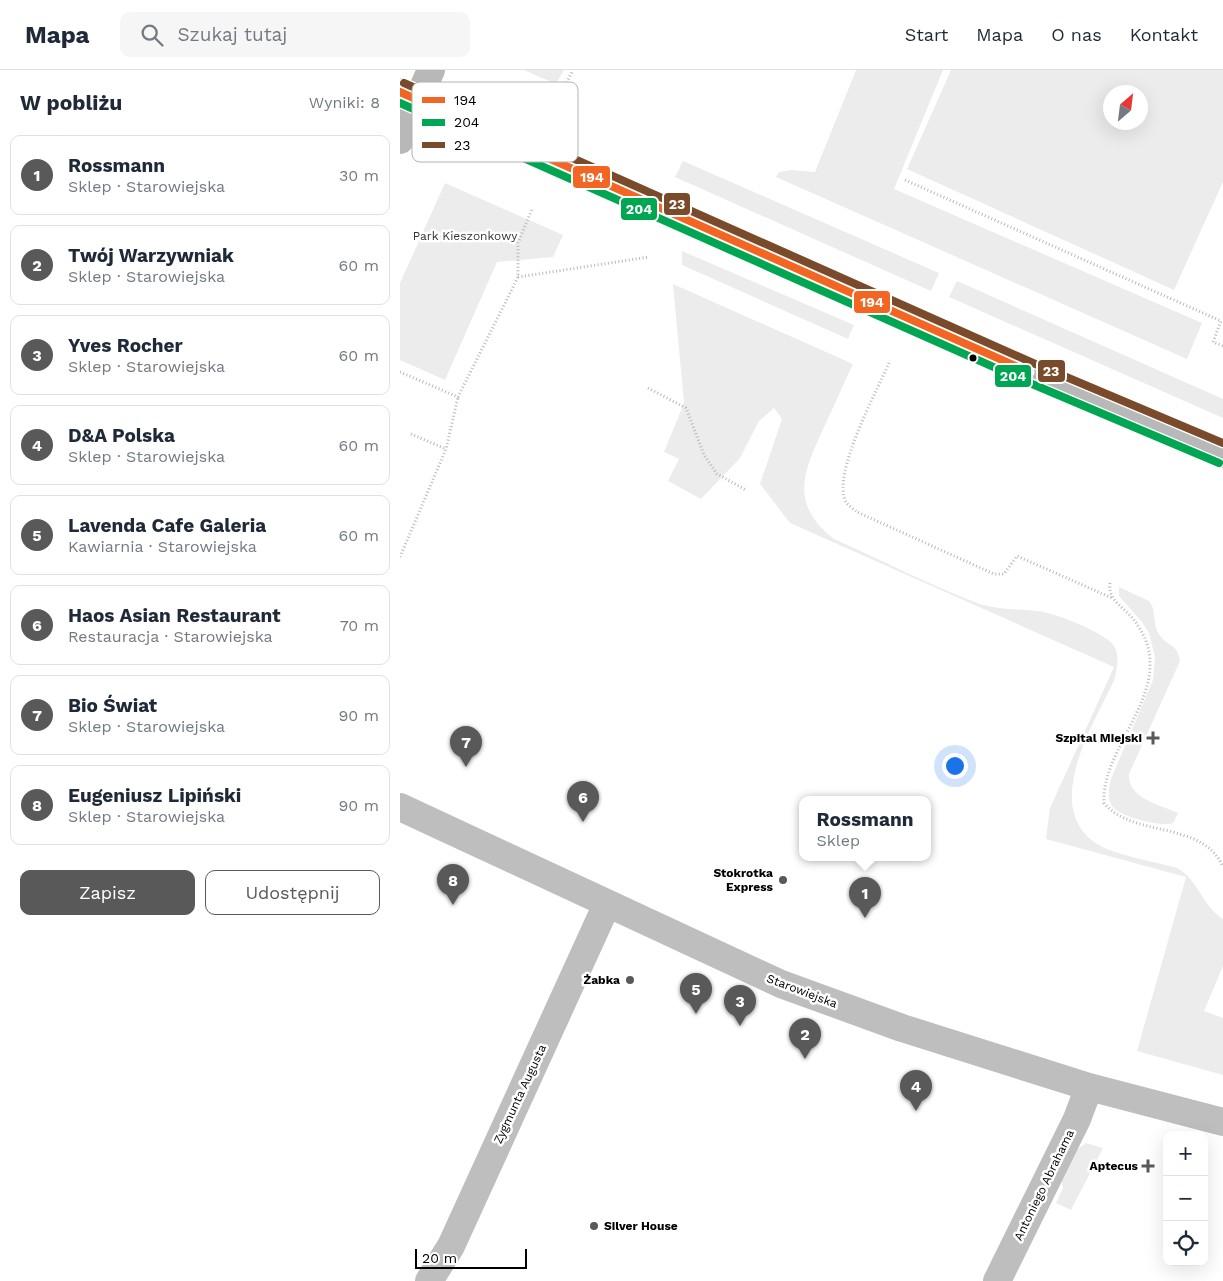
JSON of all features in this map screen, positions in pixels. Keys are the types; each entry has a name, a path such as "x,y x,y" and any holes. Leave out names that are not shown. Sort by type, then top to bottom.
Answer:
{"street":[{"path":"420,82 431,70"},
{"path":"400,140 409,95"},
{"path":"559,162 907,318 1223,454"},
{"name":"Starowiejska","path":"400,807 781,984 902,1028 1088,1087 1223,1122"},
{"name":"Zygmunta Augusta","path":"429,1281 451,1246 607,904"},
{"name":"Antoniego Abrahama","path":"997,1281 1077,1119 1088,1087"}],"path":[{"path":"567,82 573,70"},
{"path":"904,180 1220,321 1213,342 1223,346"},
{"path":"400,557 446,449 458,397 518,277 518,243 532,209"},
{"path":"518,277 648,257"},
{"path":"889,363 849,455 842,486 846,502 857,512 994,574 1004,574 1017,556 1112,598 1133,618 1148,644 1150,662 1149,681 1106,783 1104,803 1112,813 1166,829 1205,847 1220,861 1223,868"},
{"path":"400,372 458,397"},
{"path":"648,388 686,408 704,455 717,474 746,490"},
{"path":"412,434 446,449"},
{"path":"1110,583 1112,598"}],"green space":[{"path":"524,70 564,70 557,82 551,82"},
{"path":"856,70 943,70 894,189 1202,323 1187,359 776,177 779,172 791,170 815,172"},
{"path":"951,70 1223,70 1223,182 1174,290 907,169"},
{"path":"683,161 939,273 931,291 675,177"},
{"name":"Park Kieszonkowy","path":"445,183 563,235 553,257 497,262 445,380 400,360 400,283"},
{"path":"682,251 854,325 848,339 682,265"},
{"path":"957,281 1223,399 1223,418 949,297"},
{"path":"673,284 853,364 817,443 806,472 804,486 805,499 810,512 820,526 834,539 980,604 1045,612 1083,626 1107,639 1115,647 1117,662 1115,678 1085,740 1077,764 1072,787 1073,808 1081,828 1097,844 1125,855 1177,868 1190,879 1210,907 1223,919 1223,966 1204,1011 1223,1018 1223,1075 1137,1051 1186,877 1046,839 1050,808 1114,667 790,523 760,484 782,419 774,408 759,421 740,458 701,499 668,481 679,459 664,452 684,403"},
{"path":"1119,587 1149,601 1153,609 1157,630 1162,638 1179,655 1180,661 1129,774 1130,782 1139,795 1146,800 1178,813 1173,823 1152,823 1127,816 1115,809 1109,799 1111,779 1153,680 1155,657 1149,633 1119,596"},
{"path":"1086,1143 1103,1148 1071,1210 1056,1203 1063,1188 1058,1167 1061,1161"}],"transit line":[{"name":"23","path":"404,83 412,87"},
{"name":"194","path":"400,92 412,97"},
{"name":"204","path":"400,103 412,108"},
{"name":"23","path":"578,160 1033,363 1223,443"},
{"name":"204","path":"533,162 1025,381 1219,463"},
{"name":"194","path":"557,162 1029,372"}],"place":[{"name":"Szpital Miejski","path":"1153,738"},
{"name":"Bio Świat","path":"466,767"},
{"name":"Haos Asian Restaurant","path":"583,822"},
{"name":"Stokrotka Express","path":"783,880"},
{"name":"Eugeniusz Lipiński","path":"453,905"},
{"name":"Rossmann","path":"865,918"},
{"name":"Żabka","path":"630,980"},
{"name":"Lavenda Cafe Galeria","path":"696,1014"},
{"name":"Yves Rocher","path":"740,1026"},
{"name":"Twój Warzywniak","path":"805,1059"},
{"name":"D&A Polska","path":"916,1111"},
{"name":"Aptecus","path":"1148,1166"},
{"name":"Silver House","path":"594,1226"}]}
